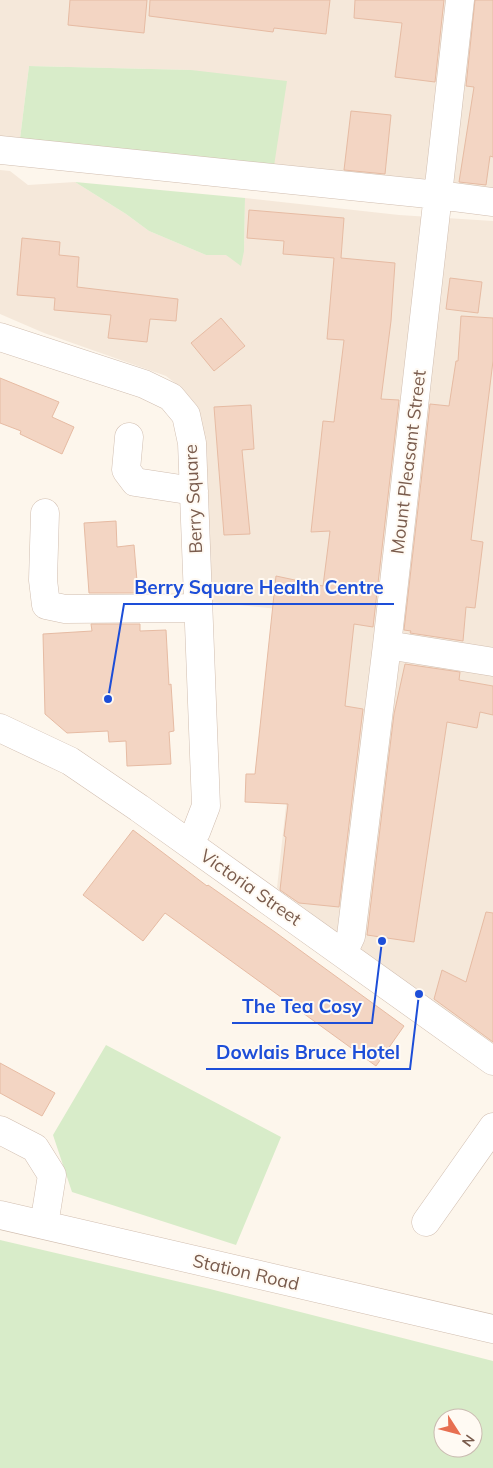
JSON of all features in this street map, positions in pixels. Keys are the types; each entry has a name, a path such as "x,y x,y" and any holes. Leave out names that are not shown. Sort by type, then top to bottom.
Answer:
{"street":[{"name":"Mount Pleasant Street","path":"343,953 351,936 387,645 460,0"},
{"path":"0,150 493,202"},
{"name":"Berry Square","path":"0,337 144,384 171,397 186,415 192,443 206,806 196,832 187,842"},
{"path":"129,437 126,470 136,482 194,491"},
{"path":"45,513 43,580 46,605 65,609 198,608"},
{"path":"387,645 493,662"},
{"name":"Victoria Street","path":"0,728 70,761 187,842 493,1061"},
{"path":"426,1222 493,1127"},
{"path":"0,1130 35,1148 52,1175 44,1225"},
{"name":"Station Road","path":"0,1215 493,1329"}],"shaded area":[{"path":"0,0 493,0 493,192 274,166 191,70 29,66 20,139 0,136"},
{"path":"0,170 10,171 28,185 75,182 149,231 206,255 244,251 245,198 399,215 493,221 493,1047 277,888 307,612 210,602 194,404 183,389 166,376 44,333 0,314"}],"green space":[{"path":"29,66 191,70 287,81 274,166 20,139"},
{"path":"75,182 245,198 244,251 241,266 226,255 206,255 149,231"},
{"path":"106,1045 281,1137 236,1245 72,1192 53,1135"},
{"path":"0,1240 210,1289 493,1361 493,1468 0,1468"}],"building":[{"path":"70,0 147,0 144,33 68,25"},
{"path":"150,0 330,0 326,34 274,28 273,32 149,16"},
{"path":"355,0 444,0 435,82 395,77 402,23 354,18"},
{"path":"475,0 493,0 493,157 490,156 486,185 459,182 474,87 466,86"},
{"path":"351,111 391,115 385,174 344,170"},
{"path":"249,210 344,218 341,258 395,263 391,321 381,399 399,400 373,627 354,624 345,706 363,709 339,907 299,903 280,890 288,804 245,802 246,774 255,774 276,576 323,586 330,531 311,532 323,421 334,422 344,340 327,339 334,258 283,254 284,241 247,238"},
{"path":"22,238 60,242 59,255 79,257 77,287 178,299 176,321 150,319 147,342 108,338 111,315 54,310 55,298 17,295"},
{"path":"450,278 482,282 478,313 446,309"},
{"path":"461,316 493,318 493,361 471,540 483,542 475,608 466,607 463,641 410,633 411,631 404,630 430,404 449,406 456,361 458,361"},
{"path":"221,318 245,346 214,371 191,343"},
{"path":"0,378 59,402 52,417 74,427 62,454 20,434 21,431 0,423"},
{"path":"251,405 254,449 242,450 250,534 224,535 214,407"},
{"path":"116,521 117,547 134,545 138,593 89,593 84,523"},
{"path":"91,624 140,624 140,631 166,630 174,731 169,732 171,764 127,766 126,741 109,742 108,731 67,733 45,714 43,634 92,631"},
{"path":"405,664 460,672 459,680 493,686 493,715 480,712 477,728 447,722 414,942 367,935 394,714"},
{"path":"133,830 207,886 275,932 404,1026 376,1066 165,913 143,941 83,895"},
{"path":"486,912 493,913 493,1042 434,999 442,970 466,982"},
{"path":"0,1063 55,1093 42,1116 0,1093"}],"place":[{"name":"Berry Square Health Centre","path":"108,699"},
{"name":"The Tea Cosy","path":"382,941"},
{"name":"Dowlais Bruce Hotel","path":"419,994"}]}
